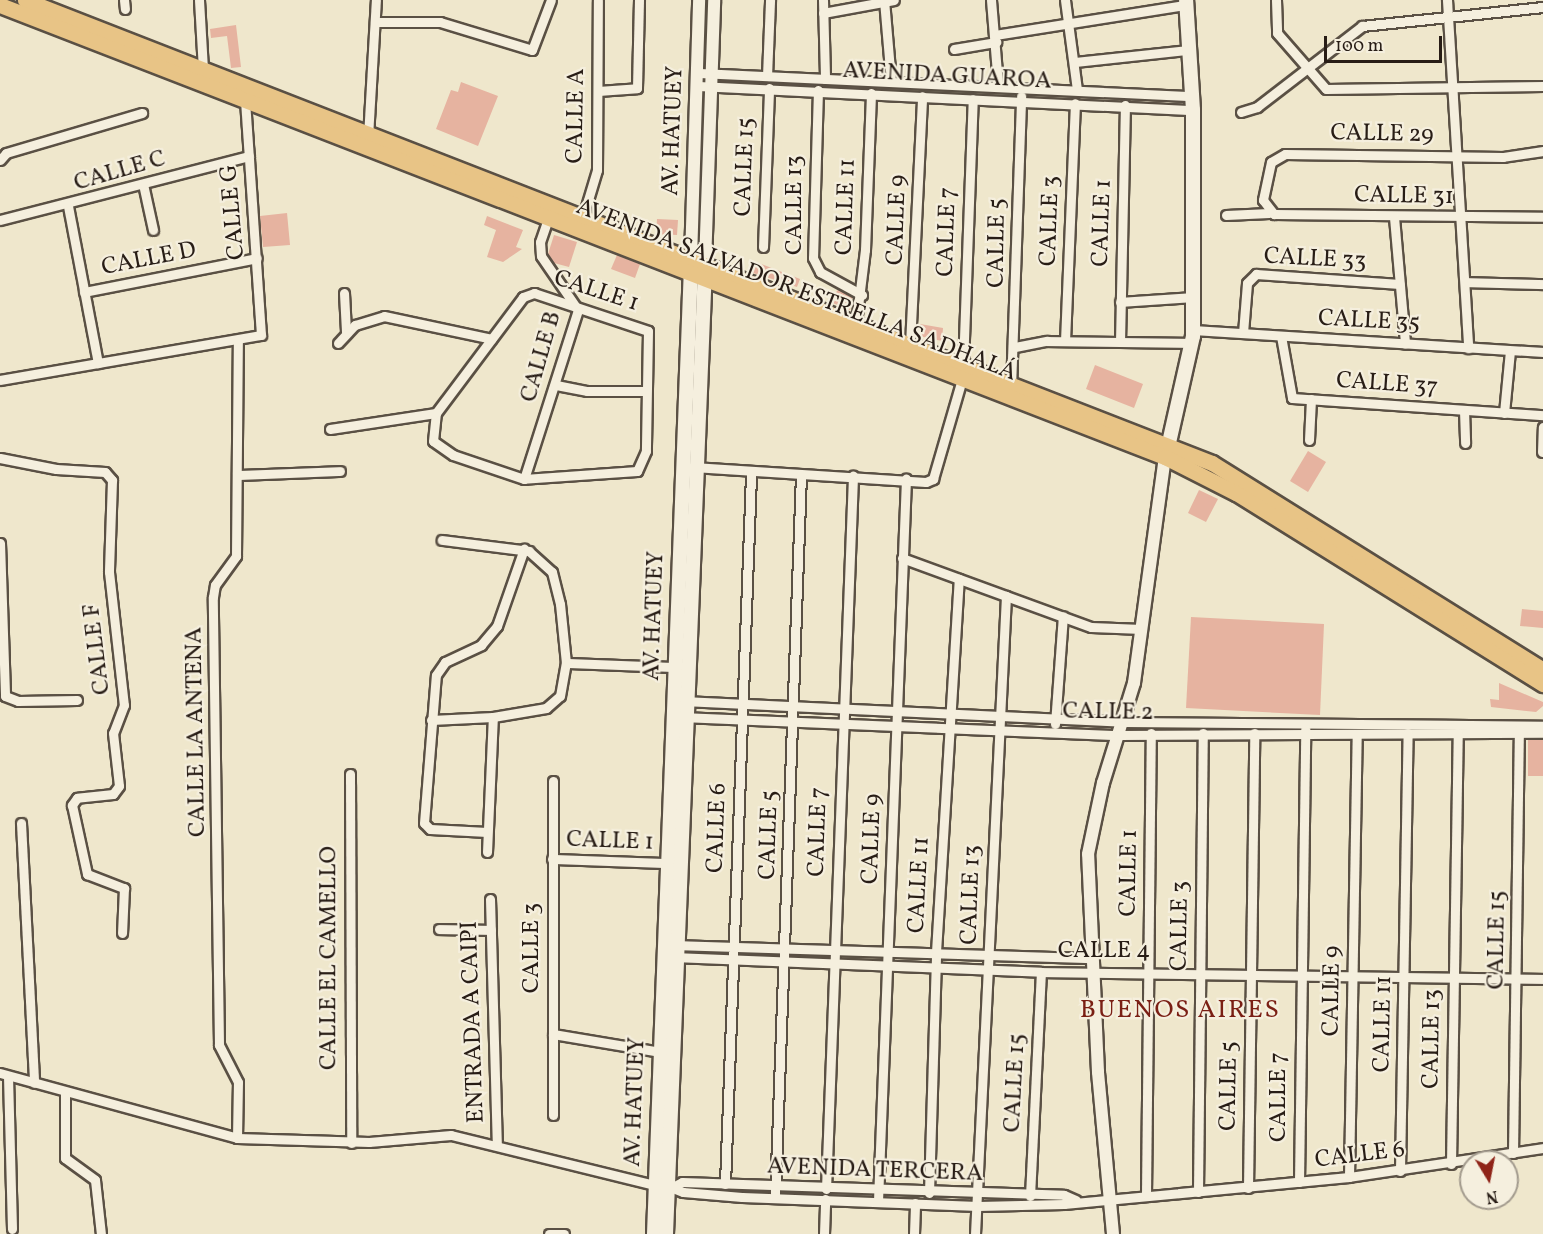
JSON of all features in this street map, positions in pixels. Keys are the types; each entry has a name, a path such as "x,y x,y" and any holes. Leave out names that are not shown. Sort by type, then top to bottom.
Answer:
{"highway":[{"name":"AVENIDA SALVADOR ESTRELLA SADHALÁ","path":"25,0 203,69 245,93"},
{"name":"AVENIDA SALVADOR ESTRELLA SADHALÁ","path":"0,5 368,140 1252,485 1543,670"},
{"name":"AVENIDA SALVADOR ESTRELLA SADHALÁ","path":"368,140 548,219 581,224"},
{"name":"AVENIDA SALVADOR ESTRELLA SADHALÁ","path":"698,269 856,322 910,345 962,372"},
{"name":"AVENIDA SALVADOR ESTRELLA SADHALÁ","path":"1167,451 1543,684"}],"main road":[{"path":"1167,451 1193,336 1193,103 1185,3"},
{"name":"AV. HATUEY","path":"654,1234 665,1186 671,951 698,269"},
{"name":"AV. HATUEY","path":"680,701 675,667 690,466"},
{"name":"AV. HATUEY","path":"666,1234 660,1052 671,951 666,863 680,717"}],"street":[{"path":"199,0 203,69"},
{"path":"368,140 376,0"},
{"path":"375,22 440,22 532,50 551,0"},
{"name":"CALLE A","path":"581,224 597,170 598,0"},
{"path":"598,91 637,88 639,0"},
{"name":"AV. HATUEY","path":"699,0 705,80"},
{"name":"AV. HATUEY","path":"698,269 705,80 714,0"},
{"path":"767,76 770,0"},
{"path":"823,0 825,79"},
{"path":"991,0 998,86"},
{"path":"1065,0 1077,90"},
{"path":"1276,0 1277,33 1319,84 1334,90 1543,86"},
{"path":"1447,0 1466,282 1468,348"},
{"path":"823,13 888,1 891,82"},
{"path":"954,49 1069,22 1185,3"},
{"path":"1241,112 1257,107 1303,67 1362,26 1543,7"},
{"path":"1075,62 1188,50"},
{"name":"AVENIDA GUAROA","path":"705,80 767,76 998,86 1077,90 1193,103"},
{"name":"AVENIDA GUAROA","path":"705,80 769,88 973,99 1125,105 1193,103"},
{"name":"CALLE 15","path":"762,247 769,88"},
{"name":"CALLE 5","path":"1010,391 1015,347 1022,88"},
{"name":"CALLE 13","path":"818,90 813,258 820,272 861,295"},
{"name":"CALLE G","path":"238,340 261,335 245,93"},
{"name":"CALLE 11","path":"856,322 861,295 872,93"},
{"name":"CALLE 9","path":"910,345 922,96"},
{"name":"CALLE 7","path":"962,372 973,99"},
{"name":"CALLE 3","path":"1065,341 1075,103"},
{"name":"CALLE 1","path":"1119,342 1125,105"},
{"path":"2,155 142,112"},
{"name":"CALLE 29","path":"1267,211 1268,171 1280,155 1457,156 1543,151"},
{"name":"CALLE C","path":"0,220 68,206 249,156"},
{"path":"143,184 153,230"},
{"path":"68,206 98,363"},
{"name":"CALLE 31","path":"1226,215 1267,211 1394,217 1543,217"},
{"path":"1394,217 1405,344"},
{"name":"CALLE B","path":"524,479 556,385 578,310 541,256 540,243 548,219"},
{"name":"CALLE D","path":"84,292 257,258"},
{"name":"CALLE 33","path":"1243,333 1247,283 1256,274 1400,284"},
{"path":"1466,282 1543,284"},
{"path":"344,293 346,332"},
{"name":"CALLE 1","path":"492,339 531,293 648,331 645,391"},
{"path":"1120,302 1193,297"},
{"path":"338,343 346,332 365,320 389,316 492,339 436,413 433,441 453,455 524,479 633,472 645,456 645,391 587,391 556,385"},
{"name":"CALLE 35","path":"1015,347 1028,342 1119,342 1243,333 1543,352"},
{"name":"CALLE 37","path":"1281,336 1288,393 1311,399 1543,415"},
{"path":"0,380 238,340"},
{"name":"CALLE LA ANTENA","path":"237,1138 237,1077 219,1045 213,597 215,585 236,556 238,340"},
{"path":"1504,412 1510,351"},
{"path":"690,466 751,474 933,479 962,372"},
{"path":"1309,440 1311,399"},
{"path":"1464,410 1465,443"},
{"path":"330,429 436,413"},
{"path":"1542,452 1543,427"},
{"path":"1113,1234 1094,972 1091,834 1124,722 1142,629 1167,451"},
{"name":"CALLE F","path":"0,458 56,470 105,472 112,480 109,572 124,705 113,733 119,786 113,794 77,798 72,805 87,874 124,888 122,933"},
{"path":"237,475 340,471"},
{"name":"CALLE 6","path":"725,1184 751,474"},
{"name":"CALLE 5","path":"775,1192 801,474"},
{"name":"CALLE 7","path":"824,1234 842,709 853,476"},
{"name":"CALLE 9","path":"878,1196 906,478"},
{"path":"431,720 493,717 553,705 564,684 566,663 561,604 552,572 524,549 442,540"},
{"path":"487,832 426,826 431,720 439,668 475,650 497,626 524,549"},
{"path":"0,550 5,696 18,701 77,700"},
{"path":"902,558 1096,628 1142,629"},
{"name":"CALLE 11","path":"929,1193 936,952 959,579"},
{"name":"CALLE 13","path":"975,1234 989,955 997,730 1006,596"},
{"path":"1054,732 1063,616"},
{"path":"566,663 675,667"},
{"name":"CALLE 2","path":"680,701 1305,729 1519,730 1543,734"},
{"path":"487,852 493,717"},
{"name":"CALLE 2","path":"680,717 896,728 1119,735 1254,733 1305,729 1357,734 1458,733 1519,730 1543,726"},
{"path":"1173,733 1174,723"},
{"name":"CALLE 7","path":"1299,1182 1305,729"},
{"name":"CALLE 15","path":"1513,1150 1519,730"},
{"name":"CALLE 3","path":"1198,1192 1203,733"},
{"name":"CALLE 5","path":"1248,1188 1254,733"},
{"name":"CALLE 11","path":"1400,1171 1408,733"},
{"name":"CALLE 13","path":"1451,1164 1458,733"},
{"name":"CALLE 1","path":"1146,1194 1151,734"},
{"name":"CALLE 9","path":"1349,1177 1357,734"},
{"name":"CALLE EL CAMELLO","path":"350,774 351,1143"},
{"name":"CALLE 3","path":"553,781 553,1115"},
{"path":"21,823 34,1083"},
{"name":"CALLE 1","path":"552,860 666,863"},
{"name":"ENTRADA A CAIPI","path":"490,899 497,1143"},
{"path":"439,929 491,930"},
{"name":"CALLE 4","path":"671,951 734,945 1094,958"},
{"name":"CALLE 4","path":"671,951 784,963 936,969 1543,979"},
{"name":"CALLE 15","path":"1030,1196 1041,972"},
{"path":"553,1034 660,1052"},
{"path":"12,1229 4,1192 4,1075 237,1138 351,1143 451,1135 497,1143 665,1186"},
{"path":"65,1092 64,1155 95,1180 101,1234"},
{"name":"CALLE 6","path":"1519,1152 1543,1148"},
{"name":"CALLE 6","path":"1109,1197 1248,1188 1459,1163"},
{"name":"AVENIDA TERCERA","path":"665,1186 682,1182 725,1184 775,1192"},
{"name":"AVENIDA TERCERA","path":"665,1186 683,1192 775,1192 878,1196 929,1193 1030,1196 1076,1200"},
{"name":"AVENIDA TERCERA","path":"878,1196 915,1203 978,1206 1109,1197"},
{"path":"914,1234 915,1203"},
{"path":"549,1234 564,1234"}],"building":[{"path":"236,25 241,67 231,68 227,36 211,38 210,29"},
{"path":"461,82 498,96 478,146 436,129 451,90 458,92"},
{"path":"287,213 290,245 263,247 260,216"},
{"path":"487,216 523,230 516,247 522,249 503,262 487,257 496,230 484,225"},
{"path":"657,219 678,220 677,235 656,234"},
{"path":"554,235 577,242 569,267 554,263 548,254"},
{"path":"617,255 640,264 635,278 611,269"},
{"path":"756,262 800,279 797,287 753,273"},
{"path":"838,290 852,297 850,310 828,301"},
{"path":"920,324 943,328 942,341 919,336"},
{"path":"1095,365 1143,384 1134,408 1086,389"},
{"path":"1308,451 1326,462 1308,492 1290,481"},
{"path":"1199,490 1218,499 1206,522 1188,513"},
{"path":"1522,609 1543,611 1543,628 1520,626"},
{"path":"1191,617 1324,624 1320,715 1186,708"},
{"path":"1499,683 1543,702 1543,706 1536,712 1491,707 1490,699 1499,700"},
{"path":"1528,740 1543,740 1543,776 1528,776"}],"district":[{"name":"BUENOS AIRES","path":"1180,1011"}]}
